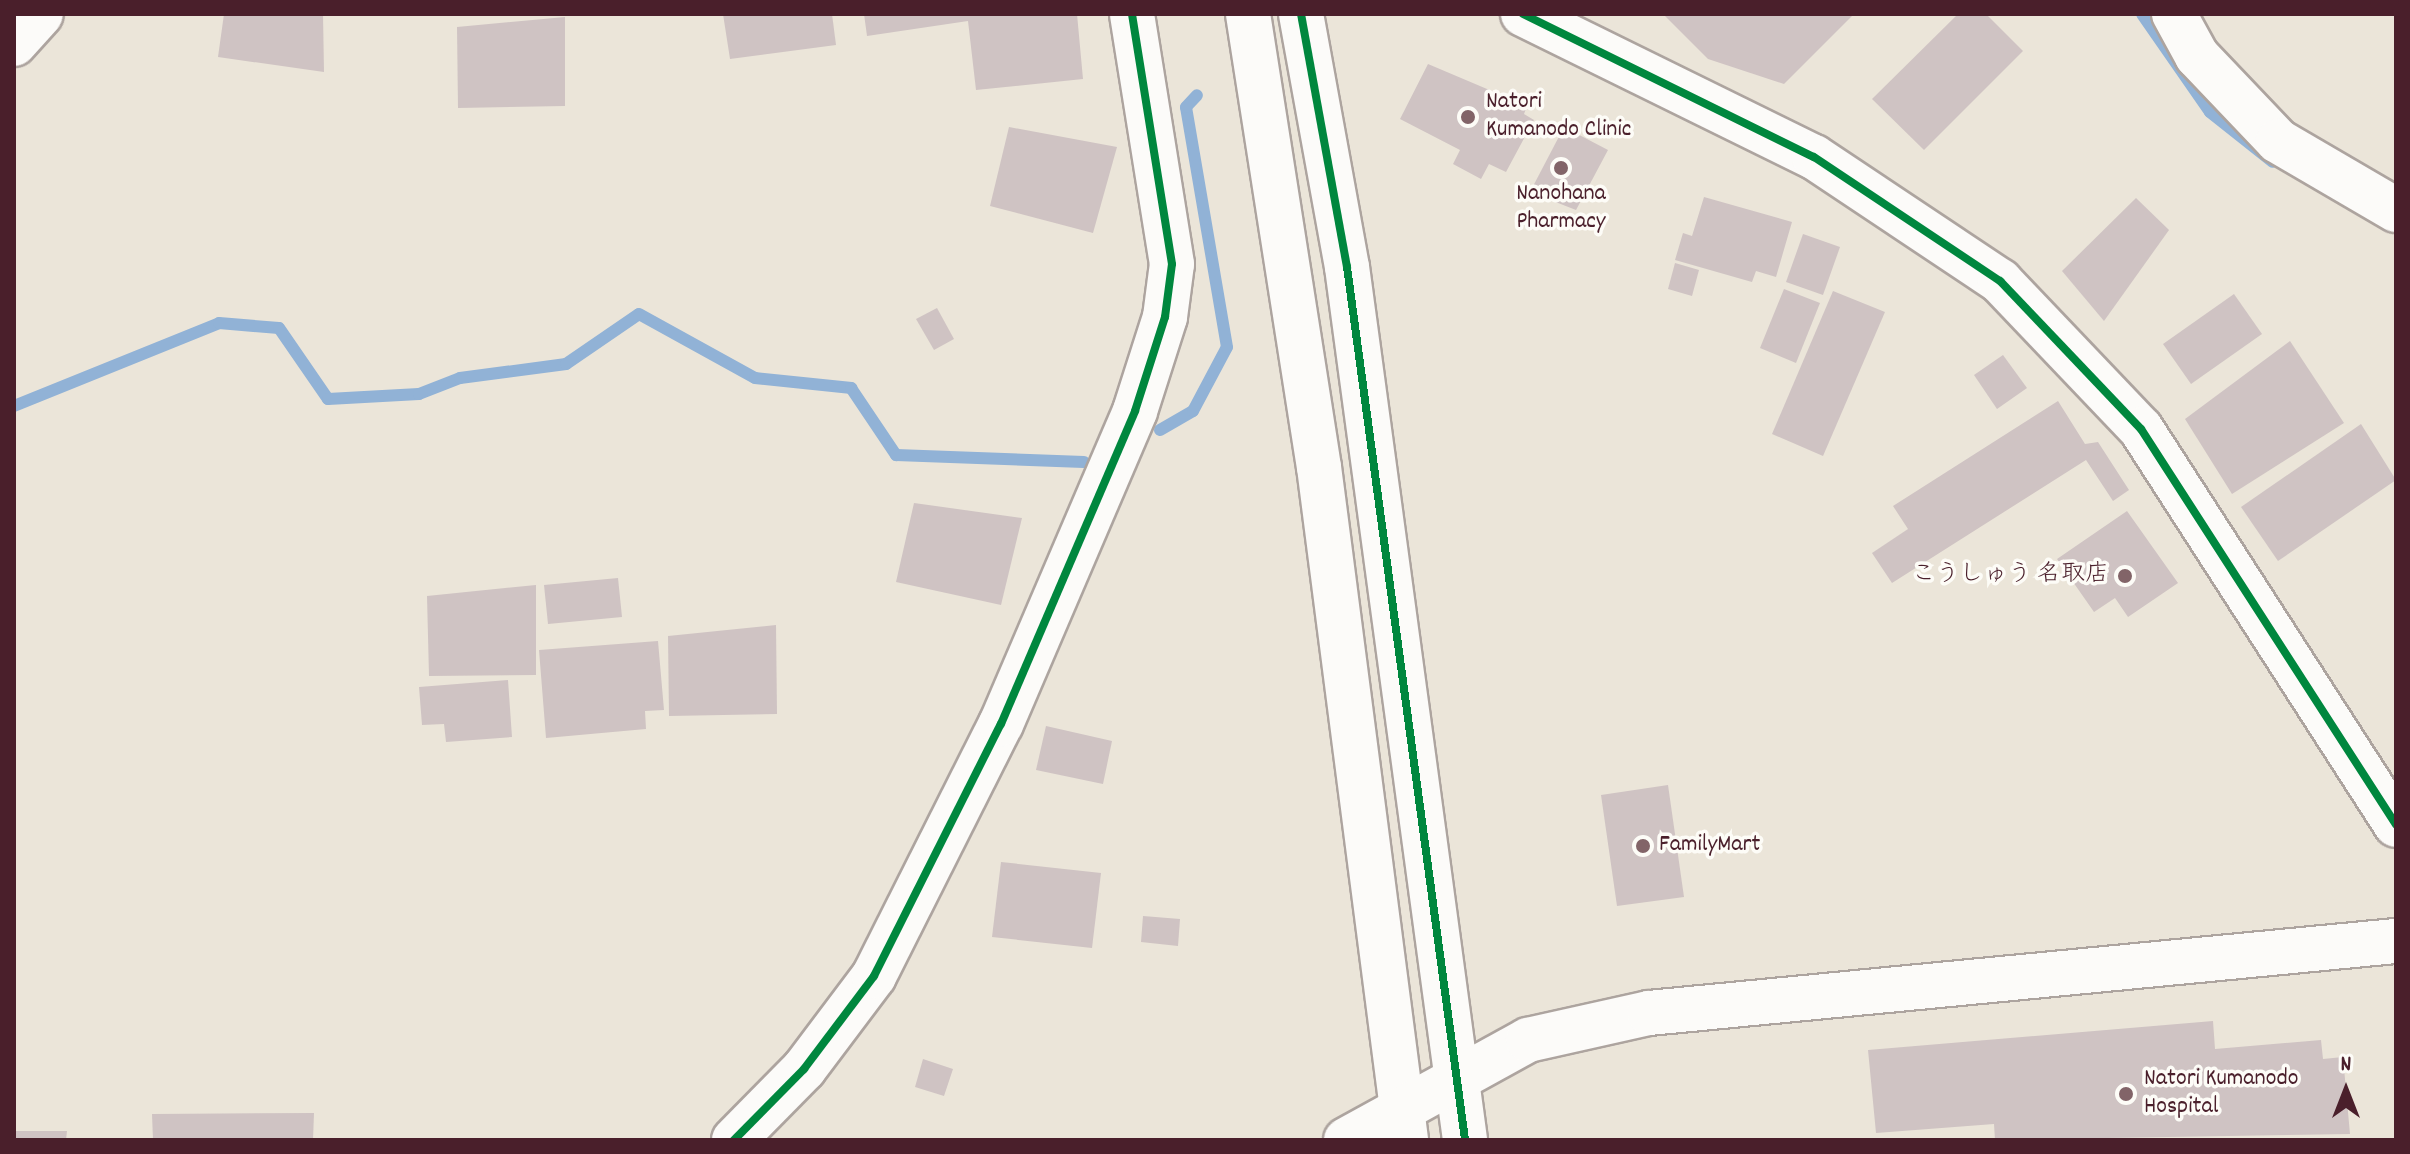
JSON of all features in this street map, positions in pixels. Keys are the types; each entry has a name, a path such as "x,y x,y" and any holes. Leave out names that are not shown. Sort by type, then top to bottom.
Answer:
{"street":[{"path":"14,44 41,14"},
{"path":"734,1140 804,1069 874,976 1001,724 1135,411 1165,317 1172,264 1132,14"},
{"path":"1248,14 1319,467 1404,1124"},
{"path":"1301,14 1347,267 1465,1140"},
{"path":"1523,14 1814,157 2000,281 2141,429 2396,825"},
{"path":"2174,14 2197,56 2278,141 2396,210"},
{"path":"1346,1140 1404,1124 1456,1081 1528,1040 1649,1013 2396,941"}],"building":[{"path":"224,14 323,14 324,72 218,57"},
{"path":"723,14 832,14 836,45 730,59"},
{"path":"864,14 1077,14 1083,79 976,90 968,21 867,36"},
{"path":"1663,14 1854,14 1784,84 1708,59"},
{"path":"1958,14 1986,14 2023,51 1924,150 1872,99"},
{"path":"565,17 565,106 458,108 457,27"},
{"path":"1428,64 1527,106 1524,114 1534,120 1506,172 1489,164 1481,179 1453,164 1460,150 1400,119"},
{"path":"1009,127 1117,147 1093,233 990,206"},
{"path":"1564,127 1608,150 1576,210 1530,192"},
{"path":"1704,197 1792,222 1776,277 1756,271 1752,282 1675,260 1683,233 1692,236"},
{"path":"2136,198 2169,230 2104,321 2062,271"},
{"path":"1803,234 1840,247 1823,295 1786,282"},
{"path":"1675,263 1699,270 1692,296 1668,289"},
{"path":"1784,289 1820,303 1796,363 1760,348"},
{"path":"1833,291 1885,312 1823,456 1772,434"},
{"path":"2234,294 2262,334 2191,384 2163,344"},
{"path":"937,308 954,339 934,350 916,319"},
{"path":"2290,341 2344,423 2232,494 2185,419"},
{"path":"2003,355 2027,388 1997,409 1974,375"},
{"path":"2058,401 2085,444 2098,442 2129,490 2113,501 2086,460 1892,583 1872,553 1908,529 1893,506"},
{"path":"2361,424 2396,480 2278,561 2241,507"},
{"path":"914,503 1022,518 1001,605 896,582"},
{"path":"2127,511 2178,583 2128,617 2115,598 2094,612 2057,559"},
{"path":"618,578 622,617 548,624 544,585"},
{"path":"536,585 536,675 429,676 427,596"},
{"path":"776,625 777,714 669,716 668,636"},
{"path":"658,641 664,710 645,711 646,729 546,738 539,650"},
{"path":"508,680 512,737 446,742 444,724 422,725 419,687"},
{"path":"1046,726 1112,741 1103,784 1036,770"},
{"name":"FamilyMart","path":"1668,785 1684,897 1617,906 1601,795"},
{"path":"1001,862 1101,873 1092,948 992,937"},
{"path":"1143,916 1180,919 1178,946 1141,942"},
{"path":"2213,1021 2215,1049 2321,1040 2323,1059 2343,1057 2350,1134 1995,1140 1994,1124 1876,1133 1868,1050"},
{"path":"923,1059 953,1069 944,1096 915,1087"},
{"path":"314,1113 313,1140 153,1140 152,1114"},
{"path":"14,1131 67,1131 66,1140 14,1140"}],"waterway":[{"path":"2142,14 2210,112 2273,162"},
{"path":"1160,430 1193,411 1227,347 1186,107 1197,95"},
{"path":"14,406 219,323 279,328 328,399 419,394 460,378 566,364 639,314 755,378 851,388 896,455 1084,462"}],"cycle path":[{"path":"734,1140 804,1069 874,976 1001,724 1135,411 1165,317 1172,264 1132,14"},
{"path":"1301,14 1347,267 1465,1140"},
{"path":"1523,14 1814,157 2000,281 2141,429 2396,825"}],"place":[{"name":"Natori Kumanodo Clinic","path":"1468,117"},
{"name":"Nanohana Pharmacy","path":"1561,168"},
{"name":"こうしゅう 名取店","path":"2125,576"},
{"name":"FamilyMart","path":"1643,846"},
{"name":"Natori Kumanodo Hospital","path":"2126,1094"}]}
